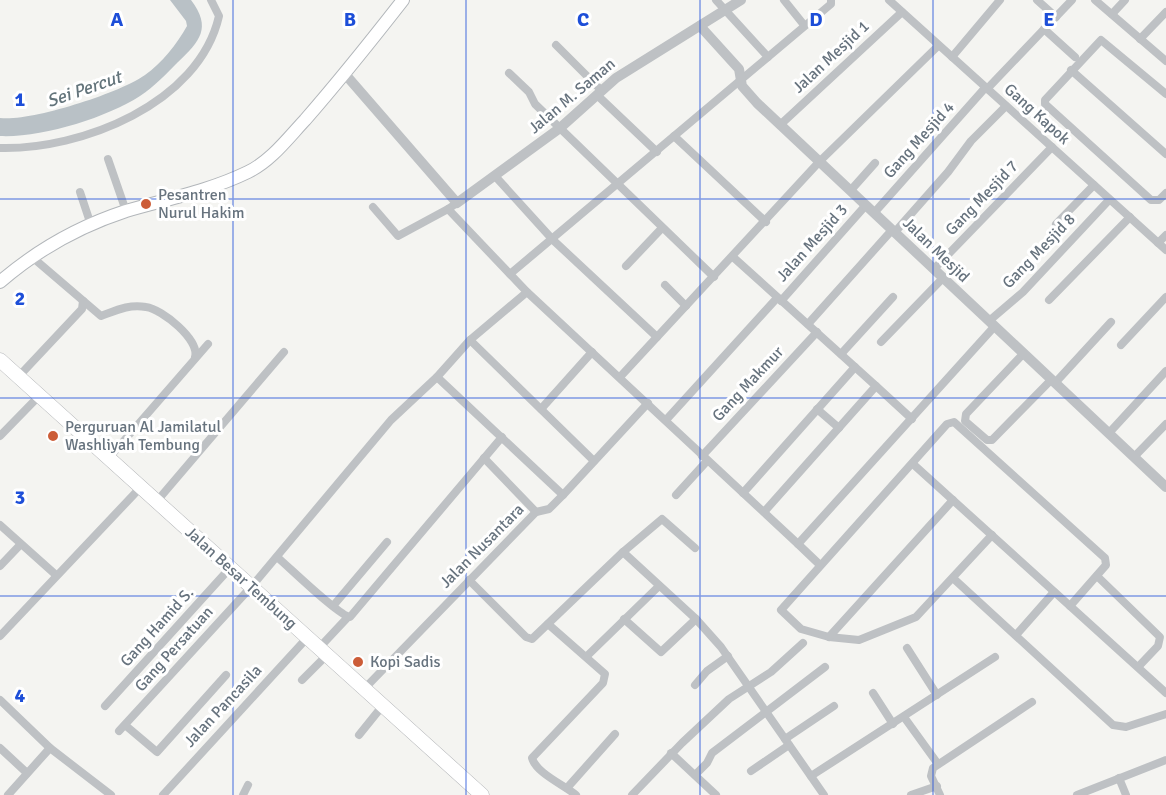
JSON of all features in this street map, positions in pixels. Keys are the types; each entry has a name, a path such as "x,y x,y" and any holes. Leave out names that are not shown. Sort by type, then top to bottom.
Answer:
{"highway":[{"name":"Jalan Besar Tembung","path":"0,360 20,375 108,459 384,704 482,795"}],"main road":[{"path":"0,282 32,257 91,225 126,211 196,191 249,172 285,142 345,74 403,0"}],"street":[{"path":"0,148 48,144 91,133 131,118 164,96 211,41 219,16 211,0"},
{"path":"716,0 768,57"},
{"name":"Jalan M. Saman","path":"452,206 560,128 633,66 741,0"},
{"path":"784,0 804,26"},
{"path":"510,274 831,4 831,0"},
{"name":"Gang Kapok","path":"889,0 1166,250"},
{"path":"952,57 1000,0"},
{"path":"1037,0 1056,17"},
{"name":"Gang Mesjid 4","path":"870,209 1072,0"},
{"path":"1095,0 1166,61"},
{"path":"1112,14 1125,0"},
{"name":"Jalan Mesjid 1","path":"780,125 902,12"},
{"path":"1140,39 1166,12"},
{"name":"Jalan Mesjid","path":"699,27 741,72 745,90 780,125 1166,487"},
{"path":"1044,29 1075,57"},
{"path":"1166,94 1101,40 1045,100 1046,108 1151,200 1159,200 1166,193"},
{"path":"556,45 657,152"},
{"path":"620,377 766,222 819,162 938,45"},
{"path":"1071,70 1166,154"},
{"path":"509,73 529,92 534,102 617,186 714,277"},
{"path":"345,74 452,206 527,292 820,565"},
{"path":"808,324 948,172 971,141 1006,106"},
{"path":"674,136 766,222"},
{"name":"Gang Mesjid 7","path":"934,269 1052,147"},
{"path":"108,159 126,211"},
{"path":"850,190 876,163"},
{"path":"495,176 553,240 657,337"},
{"path":"1056,224 1094,184"},
{"path":"80,192 91,225"},
{"name":"Gang Mesjid 8","path":"798,544 912,419 992,324 1109,200"},
{"path":"373,207 398,236 452,206"},
{"name":"Jalan Mesjid 3","path":"666,420 779,299 870,209"},
{"path":"1049,300 1130,218"},
{"path":"626,266 662,228"},
{"path":"1158,243 1166,235"},
{"path":"32,257 101,316 126,307 144,306 158,311 194,343 195,357"},
{"path":"733,257 912,419"},
{"path":"881,342 943,278"},
{"path":"665,285 686,306"},
{"name":"Gang Persatuan","path":"226,675 156,753 122,728 252,586 391,420 437,377 470,340 527,292"},
{"path":"841,354 893,297"},
{"path":"1121,345 1166,297"},
{"path":"20,375 82,309 83,301"},
{"path":"1023,354 966,414 965,421 987,440 992,440 1111,322"},
{"name":"Gang Makmur","path":"675,495 817,332"},
{"path":"470,340 594,461"},
{"path":"108,459 208,344"},
{"path":"157,501 284,352"},
{"path":"541,409 592,352"},
{"path":"742,493 855,367"},
{"path":"1109,432 1166,371"},
{"path":"437,377 563,495"},
{"path":"764,512 876,386"},
{"path":"0,436 40,395"},
{"name":"Jalan Nusantara","path":"365,688 536,512 549,509 563,495 648,403"},
{"path":"817,409 839,428"},
{"path":"992,535 954,579 909,622 855,641 801,629 782,610 947,424 957,423 1105,558 1106,565 1070,606"},
{"path":"1134,457 1166,424"},
{"path":"302,681 348,617 502,437"},
{"path":"484,458 536,512"},
{"path":"913,464 1139,666 1166,693"},
{"path":"0,636 140,488"},
{"path":"829,637 953,500"},
{"path":"469,580 528,639 532,639 623,552 662,519 695,548"},
{"path":"0,525 56,575"},
{"path":"333,606 387,542"},
{"path":"0,566 20,545"},
{"path":"623,552 696,619 728,656 824,795"},
{"path":"277,557 348,617"},
{"name":"Gang Hamid S.","path":"105,706 230,568"},
{"path":"1097,576 1160,637 1158,646 1139,666"},
{"path":"954,579 1113,725 1126,727 1166,714"},
{"path":"587,656 659,586"},
{"path":"1016,635 1054,592"},
{"path":"624,619 661,652 696,619"},
{"path":"548,624 603,671 604,680 532,758 549,776 576,795"},
{"name":"Jalan Pancasila","path":"163,795 307,638"},
{"path":"632,795 671,753 729,699 749,687 803,643"},
{"path":"907,648 937,695"},
{"path":"695,685 707,671 728,656"},
{"path":"811,776 995,657"},
{"path":"695,776 707,763 712,753 825,667"},
{"path":"873,693 893,724"},
{"path":"0,700 50,748 107,794"},
{"path":"911,795 939,791 931,773 938,764 1032,702"},
{"path":"359,735 384,704"},
{"path":"751,771 834,706"},
{"path":"904,717 938,764"},
{"path":"567,788 615,734"},
{"path":"0,748 27,773"},
{"path":"8,795 50,748"},
{"path":"671,753 716,795"},
{"path":"1077,795 1166,760"},
{"path":"1119,778 1126,795"},
{"path":"243,795 248,785"}],"shaded area":[{"name":"Sei Percut","path":"170,0 191,0 201,19 201,34 192,47 151,88 126,104 92,119 34,134 0,136 0,118 32,116 74,105 116,90 145,75 169,53 187,26 186,21"}],"place":[{"name":"Pesantren Nurul Hakim","path":"146,204"},
{"name":"Perguruan Al Jamilatul Washliyah Tembung","path":"53,436"},
{"name":"Kopi Sadis","path":"358,662"}]}
